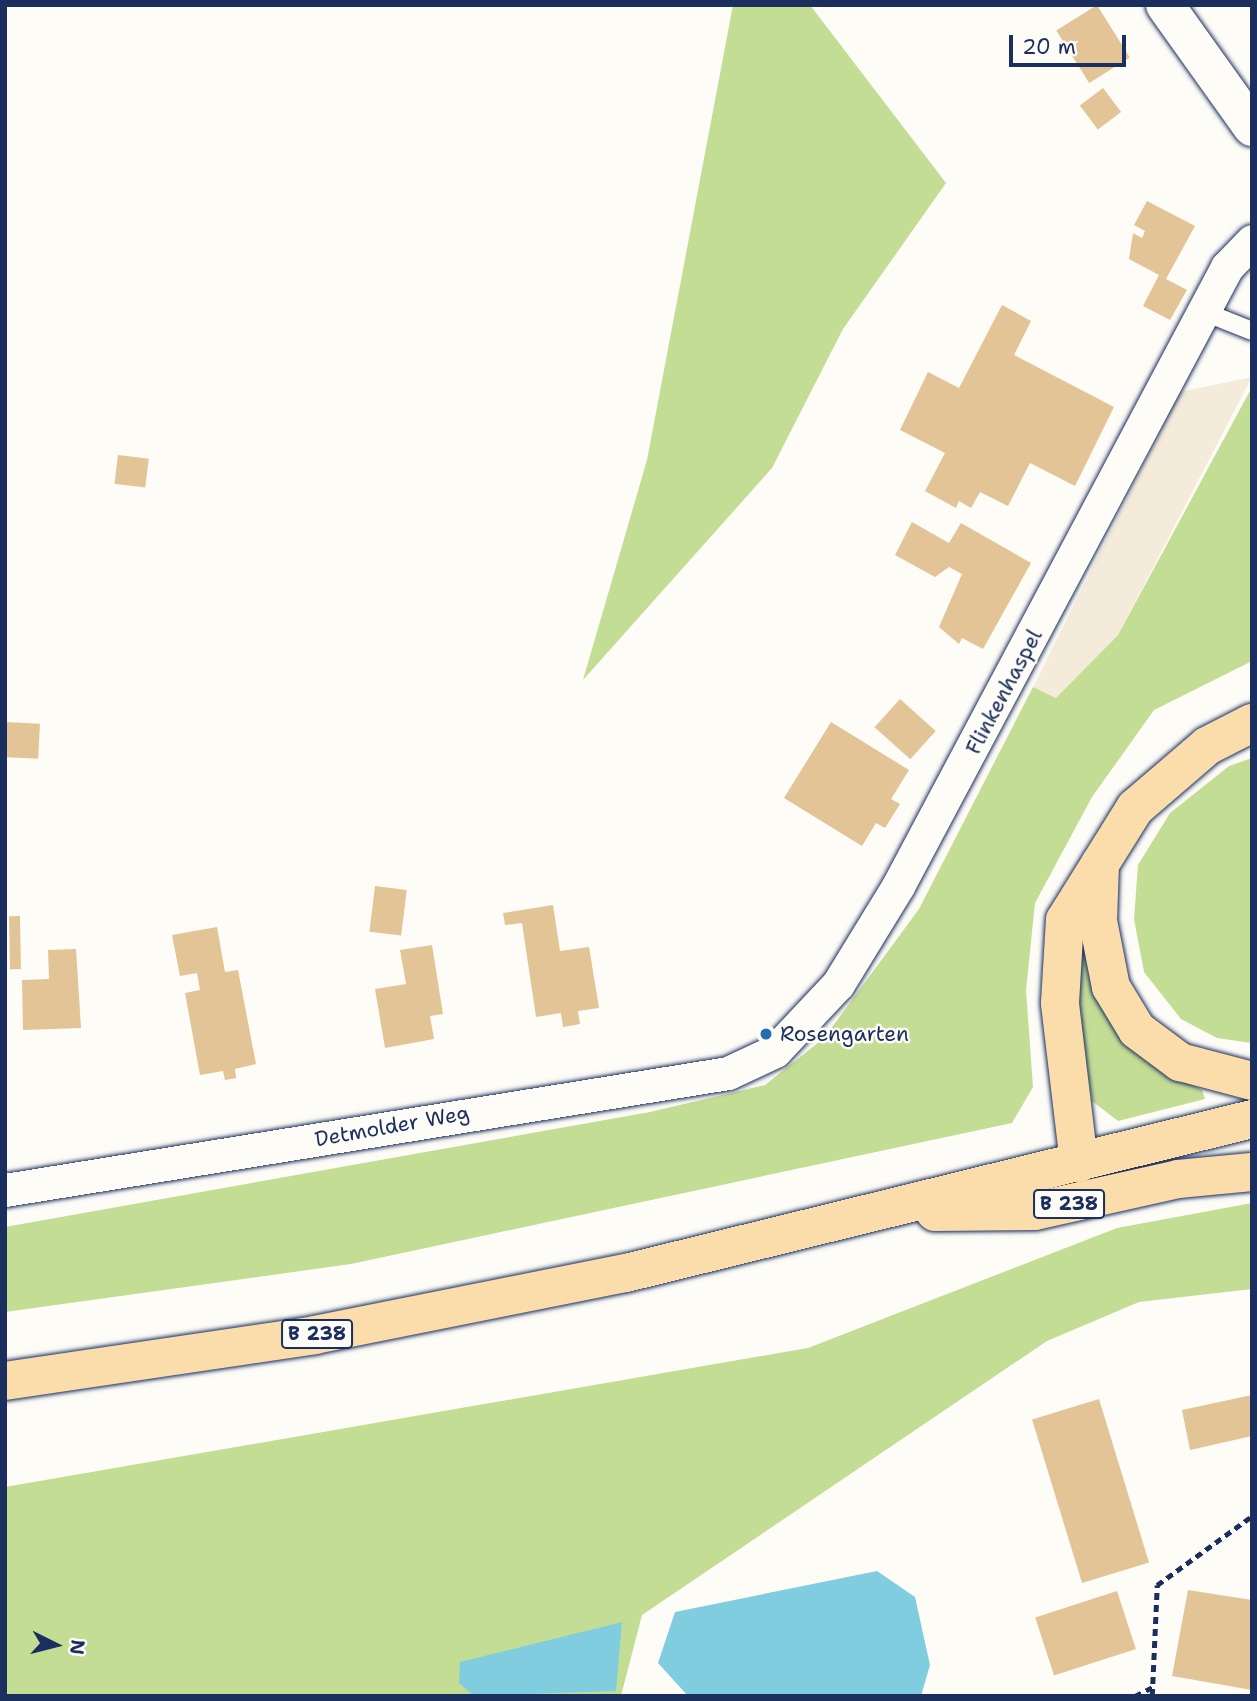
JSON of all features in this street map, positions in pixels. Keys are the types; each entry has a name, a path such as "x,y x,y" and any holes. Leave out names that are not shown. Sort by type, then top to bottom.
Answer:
{"main road":[{"path":"1079,1163 1058,966 1065,920 1100,858 1135,808 1177,768 1252,723"},
{"path":"1100,858 1098,921 1111,986 1138,1030 1180,1062 1252,1081"},
{"name":"B 238","path":"5,1381 315,1335 626,1273 1252,1119"},
{"name":"B 238","path":"884,1210 1035,1212 1178,1180 1252,1172"}],"street":[{"path":"1164,5 1252,127"},
{"name":"Flinkenhaspel","path":"775,1051 838,984 898,886 1207,313 1227,267 1252,241"},
{"name":"Detmolder Weg","path":"5,1191 728,1073 775,1051"}],"lane":[{"path":"1207,313 1252,331"}],"path":[{"path":"1152,1696 1157,1585 1252,1516"},
{"path":"1135,1696 1153,1687"},
{"path":"139,1696 313,1696"}],"shaded area":[{"path":"1252,377 1118,635 1056,698 1033,687 1180,392"}],"green space":[{"path":"733,5 810,5 946,183 843,329 772,468 583,680 647,460"},
{"path":"1252,387 1252,661 1154,710 1092,797 1035,903 1026,990 1033,1087 1012,1123 351,1264 5,1312 5,1227 650,1112 765,1085 824,1038 919,909 1033,687 1056,698 1118,635"},
{"path":"1252,758 1252,1043 1217,1038 1181,1019 1144,972 1134,919 1138,865 1170,813 1229,766"},
{"path":"1083,948 1105,1010 1143,1059 1202,1090 1205,1099 1118,1121 1092,1101 1075,989"},
{"path":"1252,1203 1252,1289 1139,1302 1047,1341 642,1615 621,1696 5,1696 5,1487 808,1348 1117,1228"}],"water":[{"path":"877,1571 915,1597 930,1665 921,1696 688,1696 658,1663 675,1612"},
{"path":"622,1622 616,1691 474,1696 459,1683 460,1662"}],"building":[{"path":"1097,5 1130,58 1089,83 1056,30"},
{"path":"1103,88 1121,112 1098,129 1080,105"},
{"path":"1147,201 1195,226 1166,279 1187,290 1170,320 1143,306 1159,275 1129,259 1133,233 1142,238 1145,231 1134,225"},
{"path":"1002,305 1031,321 1014,355 1114,407 1075,486 1030,463 1008,506 980,492 971,508 959,501 956,508 925,491 945,453 900,430 928,372 959,388"},
{"path":"118,455 149,459 145,488 114,484"},
{"path":"912,522 949,543 961,523 1031,563 983,649 962,638 959,644 939,627 962,574 949,567 935,577 895,555"},
{"path":"900,699 936,731 910,759 875,727"},
{"path":"5,722 40,724 38,759 5,757"},
{"path":"831,722 909,770 891,799 900,804 885,828 876,823 862,846 784,798"},
{"path":"375,886 407,890 401,936 369,932"},
{"path":"553,905 560,951 589,947 599,1008 578,1011 580,1024 563,1027 561,1013 536,1017 522,923 505,925 503,913"},
{"path":"9,916 20,916 21,969 10,969"},
{"path":"217,927 225,972 238,970 256,1064 235,1069 236,1078 225,1080 223,1071 200,1075 185,993 200,990 197,973 180,976 172,935"},
{"path":"432,945 443,1014 430,1016 434,1039 385,1048 375,989 406,984 400,950"},
{"path":"76,949 81,1028 23,1030 22,980 49,979 48,950"},
{"path":"1252,1395 1252,1436 1190,1450 1182,1410"},
{"path":"1099,1399 1149,1563 1082,1583 1032,1419"},
{"path":"1188,1590 1252,1600 1252,1690 1172,1676"},
{"path":"1117,1591 1136,1649 1054,1676 1035,1618"}],"place":[{"name":"Rosengarten","path":"766,1034"}]}
